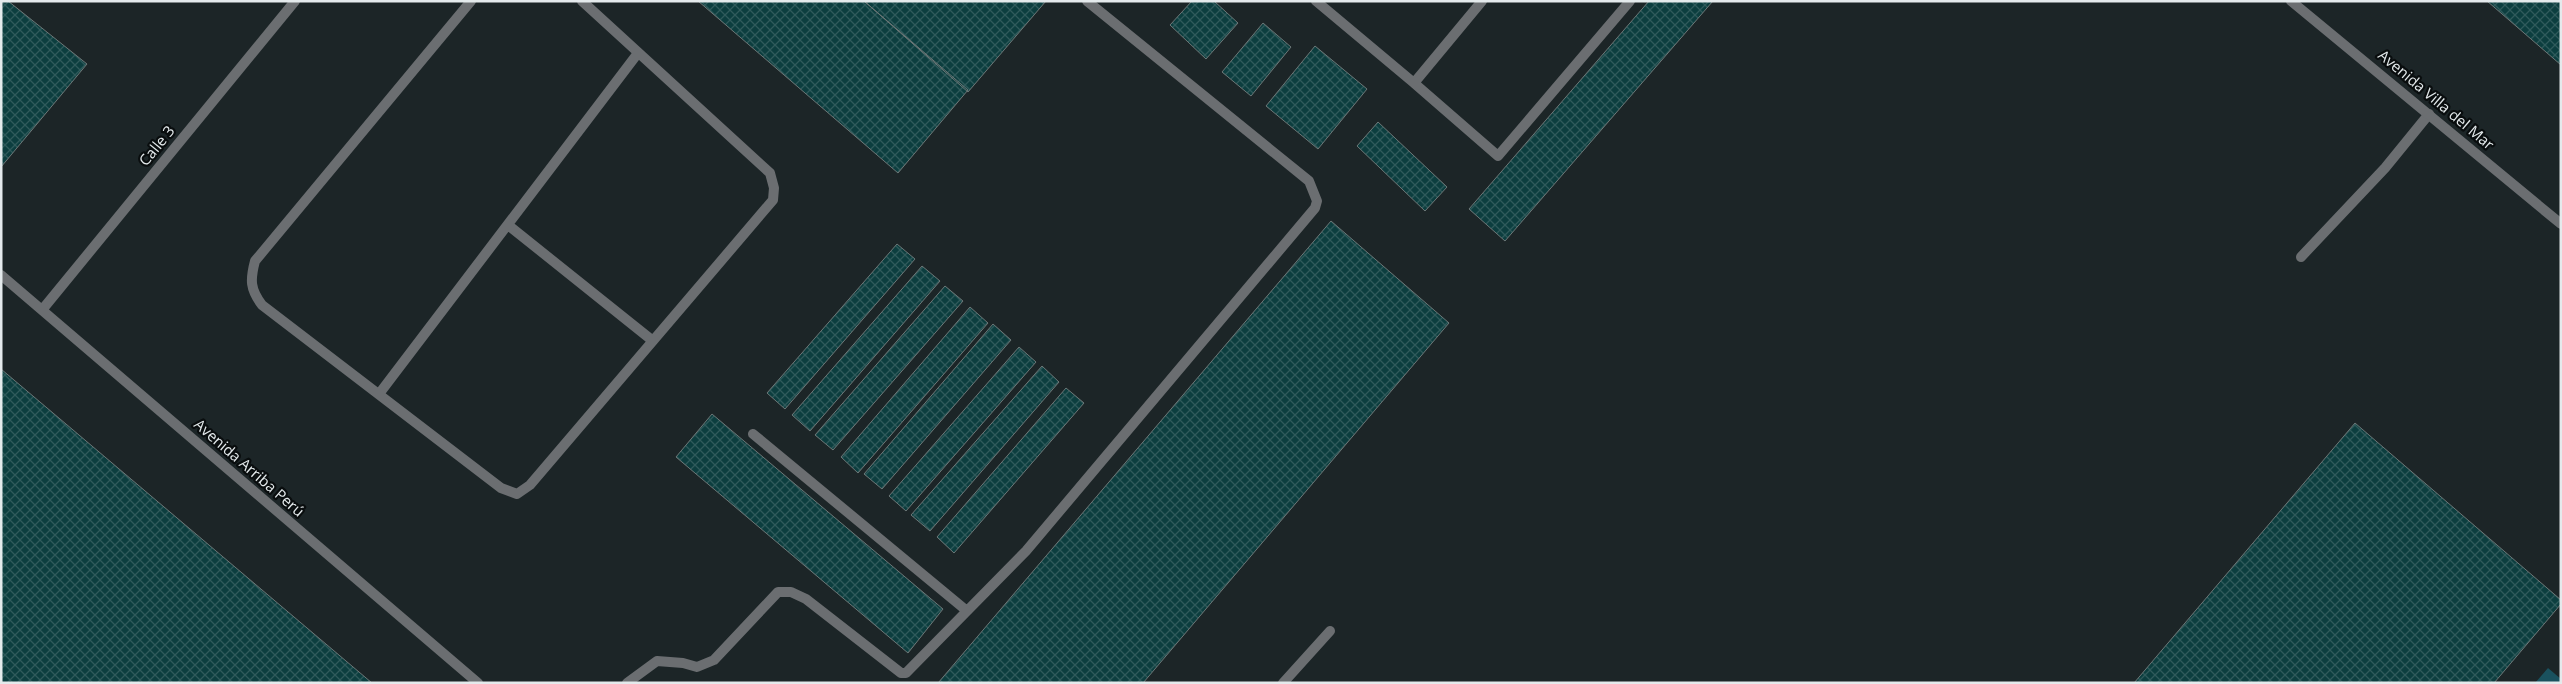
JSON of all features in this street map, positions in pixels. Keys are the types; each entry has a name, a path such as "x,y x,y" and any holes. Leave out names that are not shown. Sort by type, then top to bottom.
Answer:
{"street":[{"name":"Calle 3","path":"42,310 295,1"},
{"path":"471,1 255,261 250,280 253,294 262,305 501,488 517,494 530,485 773,200 774,188 770,173 582,1"},
{"path":"627,683 657,661 683,663 697,667 714,660 778,592 785,591 806,599 901,673 906,673 1026,551 1315,208 1317,201 1309,181 1087,1"},
{"path":"1316,1 1498,156 1630,1"},
{"path":"1414,83 1482,1"},
{"name":"Avenida Villa del Mar","path":"2291,1 2561,224"},
{"path":"379,394 638,53"},
{"path":"2300,257 2386,168 2429,114"},
{"path":"508,225 653,341"},
{"name":"Avenida Arriba Perú","path":"1,275 478,683"},
{"path":"753,434 967,611"},
{"path":"1283,683 1330,631"}],"shaded area":[{"path":"2548,668 2561,679 2561,683 2535,683"}],"building":[{"path":"1,1 8,1 87,64 1,167"},
{"path":"698,1 864,1 968,90 898,173"},
{"path":"864,1 1046,1 968,92"},
{"path":"1192,1 1214,1 1238,23 1206,59 1170,25"},
{"path":"1649,1 1713,1 1505,241 1469,209"},
{"path":"2487,1 2561,1 2561,65"},
{"path":"1263,23 1291,47 1251,96 1222,72"},
{"path":"1315,46 1367,89 1318,149 1266,106"},
{"path":"1378,122 1447,187 1425,211 1357,146"},
{"path":"1331,221 1449,323 1143,683 938,683"},
{"path":"897,244 915,259 785,409 767,393"},
{"path":"922,266 940,281 810,431 792,415"},
{"path":"945,286 963,301 833,450 815,435"},
{"path":"970,307 988,323 858,473 841,457"},
{"path":"993,324 1011,340 882,489 864,474"},
{"path":"1019,347 1036,362 906,511 889,496"},
{"path":"1042,366 1059,382 930,531 911,515"},
{"path":"1,369 372,683 1,683"},
{"path":"1066,388 1084,403 954,553 937,537"},
{"path":"712,414 943,609 908,653 676,457"},
{"path":"2355,423 2561,600 2561,604 2494,683 2134,683"}]}
